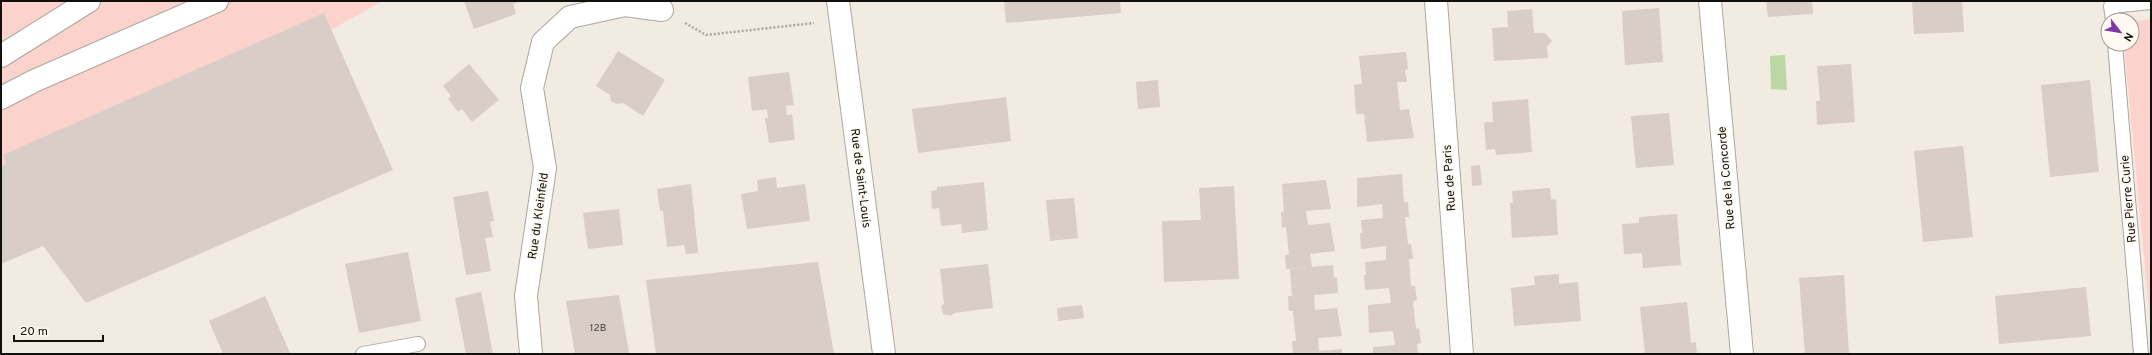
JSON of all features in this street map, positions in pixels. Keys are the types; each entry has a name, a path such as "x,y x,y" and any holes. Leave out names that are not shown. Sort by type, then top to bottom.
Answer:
{"street":[{"path":"1,56 89,1"},
{"path":"1,98 34,81 217,1"},
{"name":"Rue de Saint-Louis","path":"838,1 884,354"},
{"name":"Rue de Paris","path":"1436,1 1462,354"},
{"name":"Rue de la Concorde","path":"1710,1 1742,354"},
{"name":"Rue du Kleinfeld","path":"531,354 526,296 545,168 532,88 543,42 570,17 625,5 662,10"}],"lane":[{"path":"2111,12 2111,6 2151,2"},
{"name":"Rue Pierre Curie","path":"2116,52 2141,354"},
{"path":"363,354 418,344"}],"path":[{"path":"662,10 706,35 802,24"}],"shaded area":[{"path":"1,1 383,1 1,213"},
{"path":"2151,19 2151,332 2125,52 2140,52 2140,20"},
{"path":"1785,55 1787,90 1771,89 1770,56"}],"building":[{"path":"464,1 521,1 513,4 516,14 474,29"},
{"path":"1004,1 1120,1 1121,13 1006,23"},
{"path":"1766,1 1812,1 1813,14 1768,17"},
{"path":"1912,1 1962,1 1964,32 1914,34"},
{"path":"1659,8 1663,62 1625,65 1622,11"},
{"path":"1532,9 1534,33 1545,33 1552,41 1547,47 1548,58 1494,61 1492,28 1508,27 1507,11"},
{"path":"324,13 393,170 86,303 43,246 1,264 1,167 6,164 3,155"},
{"path":"618,51 665,80 643,116 623,103 617,104 611,101 610,95 596,86"},
{"path":"1406,52 1408,69 1405,70 1407,82 1397,82 1400,110 1409,109 1414,138 1367,142 1364,114 1356,114 1354,85 1362,84 1359,56"},
{"path":"469,64 499,100 472,122 462,109 458,112 448,99 451,96 443,86"},
{"path":"1851,64 1855,122 1817,125 1816,101 1820,101 1817,66"},
{"path":"789,72 794,105 786,106 787,115 792,114 795,140 769,143 765,118 768,118 767,109 752,111 748,77"},
{"path":"1158,80 1160,107 1138,109 1136,82"},
{"path":"2090,80 2099,172 2050,177 2041,85"},
{"path":"1006,97 1011,141 918,153 912,109"},
{"path":"1528,99 1532,152 1496,155 1495,149 1486,150 1484,122 1493,122 1492,102"},
{"path":"1669,113 1674,165 1636,168 1631,116"},
{"path":"1963,146 1973,237 1923,242 1914,151"},
{"path":"1480,165 1482,185 1472,186 1471,166"},
{"path":"1402,174 1404,202 1408,202 1409,217 1405,217 1408,244 1411,244 1413,259 1409,259 1411,286 1415,286 1417,300 1413,301 1416,329 1419,328 1421,343 1417,344 1418,354 1373,354 1373,347 1395,345 1393,331 1369,333 1368,305 1391,303 1389,288 1365,290 1365,262 1386,260 1386,246 1361,249 1361,220 1383,218 1382,204 1357,207 1357,178"},
{"path":"776,177 777,188 805,184 810,221 747,229 741,194 758,191 757,180"},
{"path":"1326,180 1331,209 1306,211 1308,225 1330,223 1335,251 1310,254 1312,267 1333,265 1334,277 1337,278 1338,293 1314,295 1315,310 1337,308 1342,336 1318,338 1319,351 1342,349 1342,354 1293,354 1292,341 1296,341 1293,311 1289,311 1288,296 1292,296 1290,269 1308,267 1286,269 1285,255 1289,255 1286,227 1282,228 1281,212 1284,212 1282,184"},
{"path":"984,182 988,230 962,233 961,224 941,226 939,208 932,209 931,191 937,190 937,187"},
{"path":"691,184 698,253 686,254 684,245 667,247 663,211 660,211 657,189"},
{"path":"1234,186 1239,279 1164,282 1162,221 1201,220 1199,188"},
{"path":"1550,188 1551,200 1556,199 1558,235 1512,238 1510,203 1513,203 1512,191"},
{"path":"488,191 494,221 490,222 493,237 485,238 491,271 466,275 453,197"},
{"path":"1074,198 1078,238 1050,241 1046,200"},
{"path":"619,209 623,245 588,249 583,213"},
{"path":"1677,214 1681,265 1643,268 1642,253 1624,254 1622,224 1639,223 1639,217"},
{"path":"408,252 421,321 359,333 345,264"},
{"path":"818,262 834,354 656,354 646,280"},
{"path":"988,264 993,308 954,313 951,316 943,314 941,306 944,304 940,269"},
{"path":"1559,274 1559,284 1578,282 1581,321 1514,326 1511,288 1535,285 1534,276"},
{"path":"1844,275 1849,354 1805,354 1799,278"},
{"path":"2086,287 2091,336 1999,344 1995,296"},
{"path":"481,292 493,354 466,354 455,298"},
{"path":"619,295 629,353 575,354 566,301"},
{"path":"265,296 290,353 223,354 209,321"},
{"path":"1687,302 1691,343 1696,342 1697,354 1645,354 1640,307"},
{"path":"1082,305 1084,318 1058,321 1057,308"}]}
